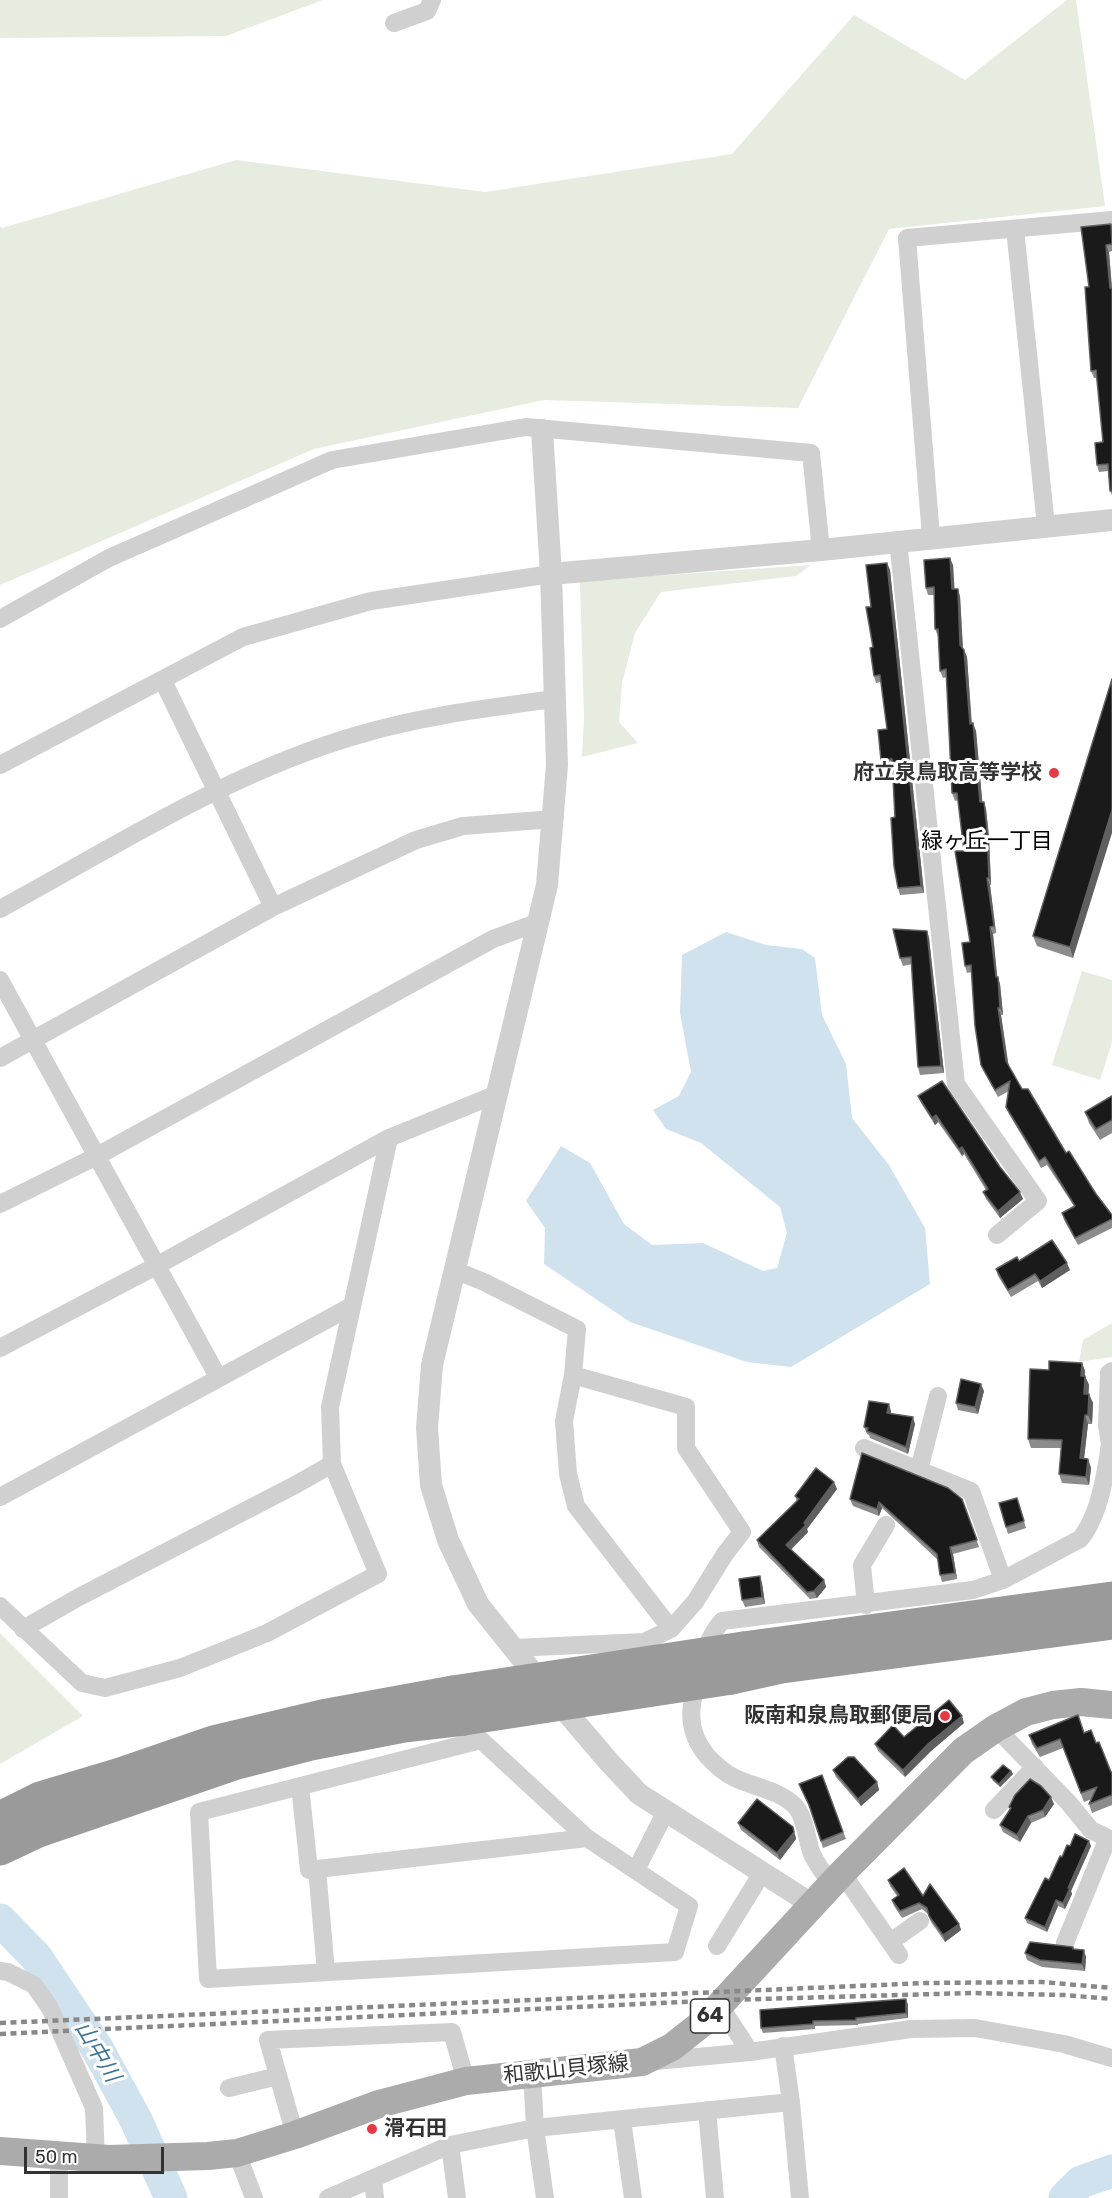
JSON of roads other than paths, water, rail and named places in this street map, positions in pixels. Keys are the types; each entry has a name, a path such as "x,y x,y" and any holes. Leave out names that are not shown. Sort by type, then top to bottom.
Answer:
{"highway":[{"path":"459,1705 743,1648 1112,1598"},
{"path":"0,1849 17,1820 40,1798 120,1774 213,1742 322,1716 732,1678 782,1667 1112,1623"}],"main road":[{"name":"和歌山貝塚線","path":"0,2151 102,2159 237,2153 295,2136 379,2104 466,2081 642,2062 672,2048 705,2021 837,1879 963,1751 996,1728 1026,1712 1053,1705 1109,1701"}],"street":[{"path":"393,22 427,11 432,0"},
{"path":"931,537 907,238 1112,220"},
{"path":"1015,229 1046,526"},
{"path":"0,619 109,558 332,460 526,427 811,453 821,550"},
{"path":"542,430 551,574 557,765 554,819 547,885 539,922 432,1365 427,1428 431,1485 448,1540 478,1604 609,1762 639,1794 813,1905"},
{"path":"0,765 243,637 371,601 551,574 821,550 1112,520"},
{"path":"898,541 957,1084 1038,1201 997,1235"},
{"path":"163,681 273,907"},
{"path":"0,909 215,791 277,764 356,735 420,718 554,699"},
{"path":"0,1058 33,1042 273,907 416,840 463,826 554,819"},
{"path":"0,1204 97,1156 493,939 539,922"},
{"path":"0,980 218,1377"},
{"path":"0,1348 156,1266 389,1138 497,1094"},
{"path":"0,1606 82,1683 105,1688 180,1668 267,1633 378,1574 332,1464 330,1407 389,1138"},
{"path":"454,1270 484,1282 577,1329 573,1375 564,1421 568,1474 576,1506 671,1629"},
{"path":"0,1497 351,1307"},
{"path":"920,1921 895,1948 837,1879 818,1865 796,1807 785,1799 733,1777 718,1767 699,1746 691,1722 692,1698 711,1635 722,1621 973,1590 1003,1580 1080,1539 1094,1516 1111,1443 1107,1426 1109,1373 1112,1371"},
{"path":"514,1648 644,1642 671,1629 695,1602 725,1554 742,1532 686,1448 686,1407 573,1375"},
{"path":"919,1470 938,1395"},
{"path":"864,1448 971,1491 1003,1580"},
{"path":"23,1629 79,1597 332,1464"},
{"path":"866,1605 862,1565 886,1525"},
{"path":"996,1728 1035,1767 1091,1830 1110,1839 1066,1918 1065,1943"},
{"path":"481,1740 587,1838 689,1906 675,1953 208,1979 199,1812 300,1786 481,1740"},
{"path":"994,1810 1035,1767"},
{"path":"300,1786 309,1870 587,1838"},
{"path":"636,1870 666,1810"},
{"path":"317,1869 326,1972"},
{"path":"717,1946 762,1873"},
{"path":"0,1971 8,1972 34,1985 51,2008 94,2108 102,2159"},
{"path":"720,2006 750,2052"},
{"path":"642,2062 750,2052 911,2029 975,2028 1064,2044 1112,2058"},
{"path":"295,2136 268,2040 452,2032 466,2081"},
{"path":"783,2046 800,2198"},
{"path":"532,2074 535,2128 544,2198"},
{"path":"229,2088 278,2076"},
{"path":"328,2198 450,2145 535,2128 791,2102"},
{"path":"707,2110 715,2198"},
{"path":"622,2120 633,2198"},
{"path":"450,2145 457,2198"},
{"path":"237,2153 254,2198"},
{"path":"59,2156 59,2198"},
{"path":"373,2179 375,2198"}],"water":[{"path":"726,932 766,945 802,949 815,958 822,1015 846,1064 852,1118 889,1165 925,1228 930,1284 791,1367 747,1362 630,1322 544,1264 545,1228 526,1201 561,1146 590,1163 624,1224 652,1245 703,1243 763,1271 777,1268 787,1233 780,1207 701,1143 666,1129 653,1110 679,1096 691,1072 680,1013 682,955"}],"waterway":[{"name":"山中川","path":"0,1920 36,1957 98,2050 136,2120 171,2198"},
{"name":"山中川","path":"1065,2198 1081,2182 1112,2171"}],"railway":[{"path":"0,2023 926,1983 1042,1982 1112,1988"},
{"path":"0,2034 725,2000 971,1993 1064,1995 1112,1999"}],"place":[{"name":"府立泉鳥取高等学校","path":"1054,773"},
{"name":"阪南和泉鳥取郵便局","path":"945,1716"},
{"name":"滑石田","path":"372,2129"}],"district":[{"name":"緑ヶ丘一丁目","path":"987,842"}]}
